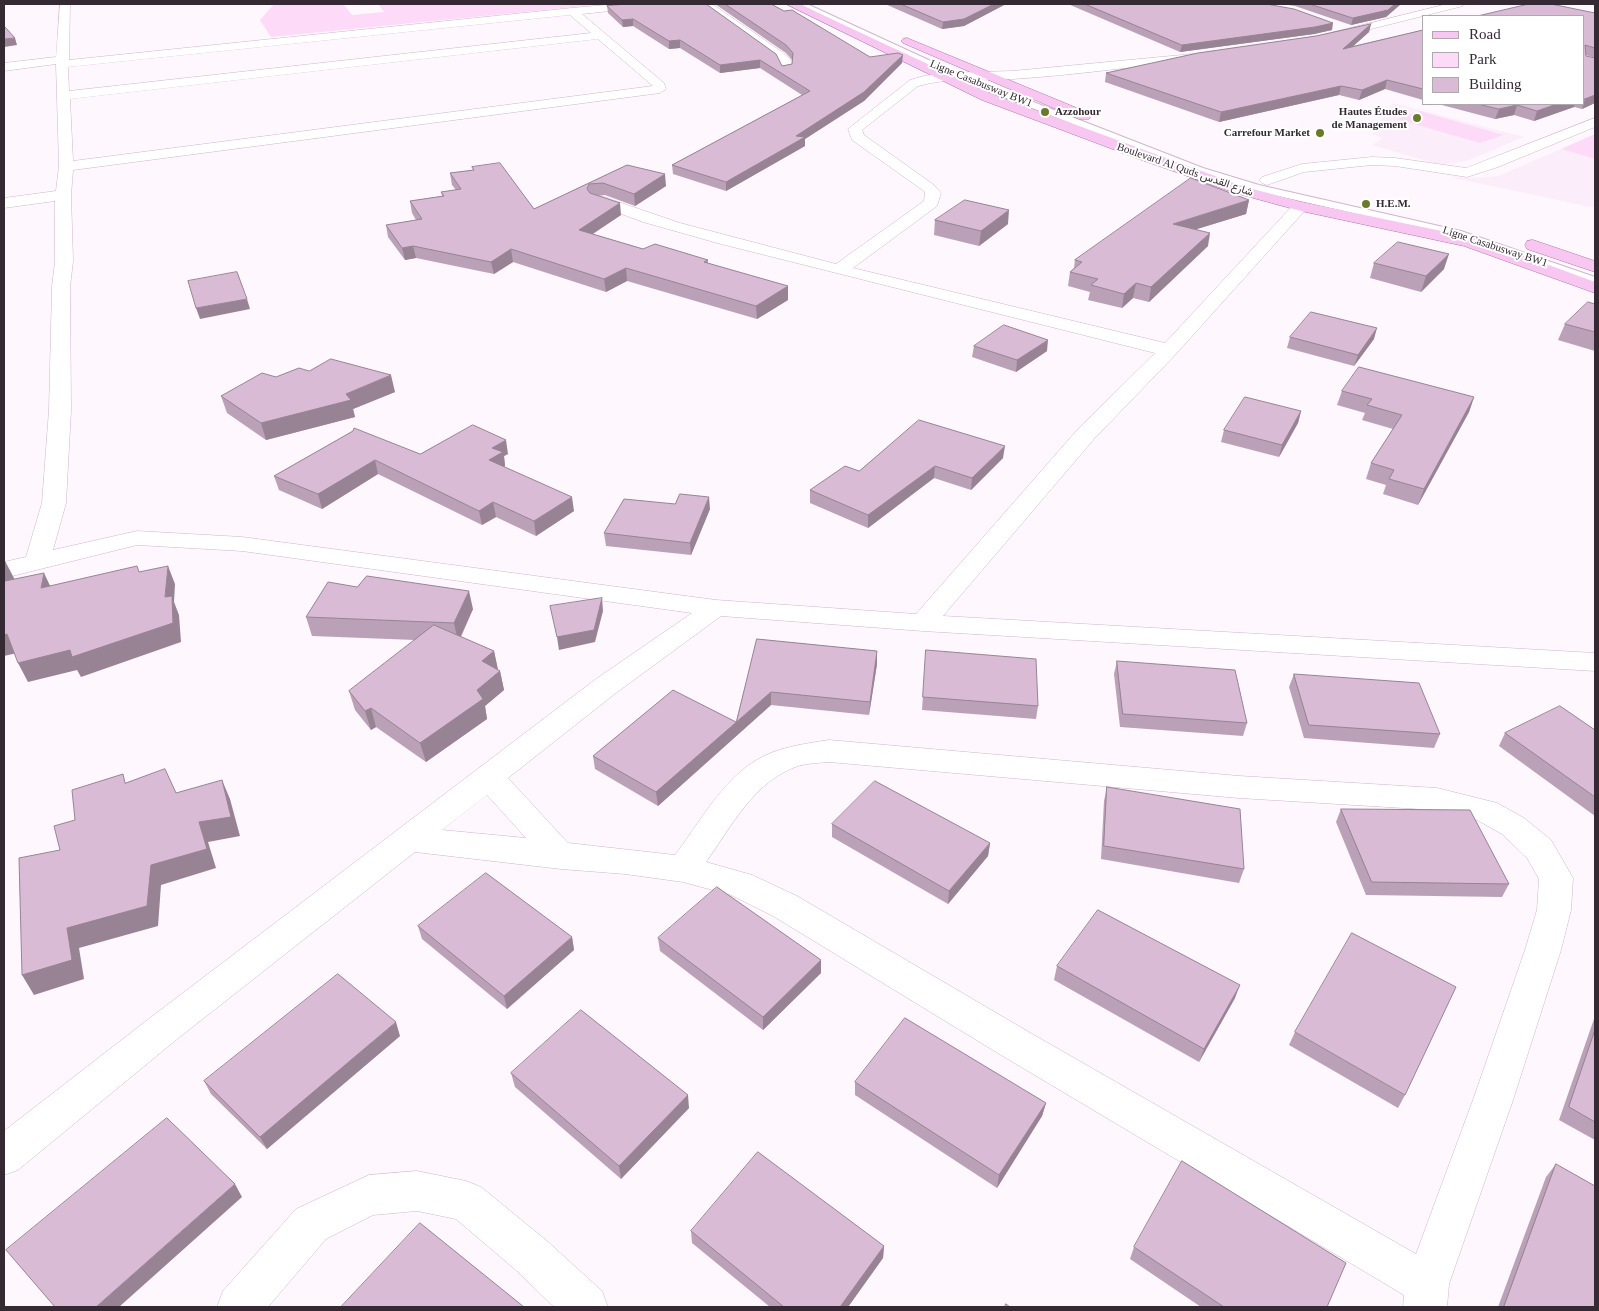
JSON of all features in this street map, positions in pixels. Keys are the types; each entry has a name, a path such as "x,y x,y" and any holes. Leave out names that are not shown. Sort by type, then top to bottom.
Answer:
{"main road":[{"name":"Boulevard Al Quds شارع القدس","path":"792,4 942,77 1051,122 1240,190 1301,206 1402,226 1469,242 1595,288"},
{"name":"Boulevard Al Quds شارع القدس","path":"829,4 910,42 1176,152 1314,193 1478,229 1520,241 1595,267"}],"street":[{"path":"37,561 54,503 57,455 64,262 63,195 66,166 63,96 65,4"},
{"path":"4,67 646,4"},
{"path":"705,4 784,59 786,69"},
{"path":"1426,15 1458,8"},
{"path":"66,166 660,89 660,86 572,11"},
{"path":"1324,37 1422,16"},
{"path":"1330,22 1353,31"},
{"path":"63,96 600,34"},
{"path":"757,41 745,48 770,49"},
{"path":"839,270 931,203 933,192 929,188 857,137 855,129 914,83 942,77 1090,68 1211,55"},
{"path":"1267,180 1302,168 1372,161 1395,162 1467,173 1595,122"},
{"path":"4,203 63,195"},
{"path":"598,200 683,229 839,270 1169,350"},
{"path":"923,623 1086,434 1169,350 1301,206"},
{"path":"4,570 137,538 194,540 242,544 716,608 923,623 1595,662"},
{"path":"4,1156 163,1029 606,686 716,608"},
{"path":"410,839 560,856 625,861 683,869 740,884 786,906 1426,1295 1543,950 1554,910 1556,878 1539,848 1513,826 1486,812 1437,799 1248,788 829,751 794,756 766,768 742,788 683,869"},
{"path":"489,777 560,856"},
{"path":"239,1307 311,1224 369,1195 417,1191 466,1201 532,1256 586,1307"}],"lane":[{"name":"Ligne Casabusway BW1","path":"802,4 963,76 1199,170 1248,186 1456,233 1595,281"},
{"name":"Ligne Casabusway BW1","path":"816,4 963,76 1198,165 1259,186 1455,229 1518,247 1595,274"}],"shaded area":[{"name":"Hautes Études de Management","path":"1393,103 1524,137 1466,161 1447,164 1434,163 1372,145 1383,138 1372,134"},
{"path":"1561,149 1595,159 1595,208 1450,177 1481,178 1498,176"}],"green space":[{"path":"274,4 343,4 352,15 384,12 378,4 605,4 271,37 260,20"},
{"path":"1420,111 1503,135 1480,143 1397,119"},
{"path":"1595,134 1595,159 1561,149"}],"building":[{"path":"627,4 706,4 776,54 782,66 792,64 793,53 786,45 725,4 771,4 784,11 792,10 870,57 898,53 903,55 864,92 796,136 805,137 726,182 672,165 810,91 760,60 720,65 680,40 669,41 633,19 622,20 607,6"},
{"path":"901,4 994,4 964,19 943,22"},
{"path":"1085,4 1266,4 1294,9 1333,23 1182,45"},
{"path":"1310,4 1395,4 1388,10 1353,18"},
{"path":"1529,4 1551,4 1595,13 1595,48 1585,45 1586,56 1595,58 1595,95 1584,98 1584,15 1482,15"},
{"path":"1371,24 1343,49 1422,30 1422,89 1387,80 1362,90 1341,86 1221,112 1106,73 1198,53 1316,36"},
{"path":"4,26 15,38 4,39"},
{"path":"1482,105 1517,105 1499,109"},
{"path":"1517,105 1554,105 1537,111"},
{"path":"500,163 534,209 627,165 665,174 634,194 603,183 589,184 587,189 590,193 620,203 579,230 643,249 655,244 708,260 704,262 788,286 756,306 626,268 604,279 511,249 491,262 413,246 402,248 386,225 422,219 410,201 444,196 441,192 461,189 450,173 474,170 472,167"},
{"path":"1191,178 1249,200 1173,224 1210,233 1151,287 1136,283 1124,294 1091,285 1098,279 1070,272 1082,262 1075,260"},
{"path":"965,200 1009,210 981,231 935,220"},
{"path":"1398,242 1449,254 1426,276 1374,263"},
{"path":"237,272 247,299 196,308 188,281"},
{"path":"1588,302 1595,304 1595,332 1565,324"},
{"path":"1311,312 1377,328 1358,355 1290,337"},
{"path":"1004,325 1048,340 1017,360 974,346"},
{"path":"331,359 391,375 346,394 351,400 261,423 221,396 262,373 276,377 299,368 309,371"},
{"path":"1359,367 1474,397 1424,489 1389,479 1394,470 1371,463 1402,415 1367,405 1372,399 1342,391"},
{"path":"1245,397 1301,411 1282,445 1224,430"},
{"path":"919,420 1005,446 972,478 935,466 868,515 810,490 845,466 859,471"},
{"path":"473,425 506,440 492,448 503,452 489,460 572,497 534,521 493,502 479,511 375,460 318,494 274,476 353,431 354,428 420,454"},
{"path":"680,494 709,497 690,543 604,533 624,499 675,504"},
{"path":"4,559 5,581 44,573 41,588 137,566 139,572 168,566 165,597 172,596 173,623 72,657 70,650 18,663 7,634 4,635"},
{"path":"367,576 469,591 454,623 306,617 328,582 357,587"},
{"path":"602,598 594,630 557,637 550,606"},
{"path":"434,625 494,651 482,661 500,671 477,690 483,699 420,743 371,708 365,711 349,691"},
{"path":"757,639 877,651 870,702 771,692 656,792 593,756 673,690 736,722"},
{"path":"926,650 1036,659 1038,706 923,697"},
{"path":"1117,661 1235,670 1247,723 1123,714"},
{"path":"1294,674 1419,683 1440,734 1309,725"},
{"path":"1560,706 1595,730 1595,797 1505,733"},
{"path":"165,769 176,793 222,780 231,817 199,822 207,849 151,865 147,906 67,928 72,960 22,975 19,858 60,850 54,826 75,820 72,790 123,774 125,783"},
{"path":"875,781 990,843 949,891 832,824"},
{"path":"1107,787 1240,809 1244,869 1104,846"},
{"path":"1341,809 1470,810 1509,884 1372,882"},
{"path":"486,873 572,937 504,996 418,926"},
{"path":"717,887 821,960 763,1017 658,938"},
{"path":"1098,910 1240,985 1204,1049 1057,966"},
{"path":"1352,933 1456,987 1405,1095 1295,1032"},
{"path":"338,974 396,1022 260,1137 204,1081"},
{"path":"581,1010 688,1095 619,1166 511,1073"},
{"path":"905,1018 1046,1103 999,1175 855,1082"},
{"path":"1595,1030 1595,1122 1569,1107"},
{"path":"167,1118 235,1184 96,1307 55,1307 6,1250"},
{"path":"758,1152 884,1246 840,1307 784,1307 691,1231"},
{"path":"1182,1161 1346,1263 1327,1307 1224,1307 1134,1247"},
{"path":"1556,1164 1595,1186 1595,1307 1504,1307"},
{"path":"420,1223 524,1307 341,1307"}],"place":[{"name":"Azzohour","path":"1045,112"},
{"name":"Hautes Études de Management","path":"1417,118"},
{"name":"Carrefour Market","path":"1320,133"},
{"name":"H.E.M.","path":"1366,204"}]}
